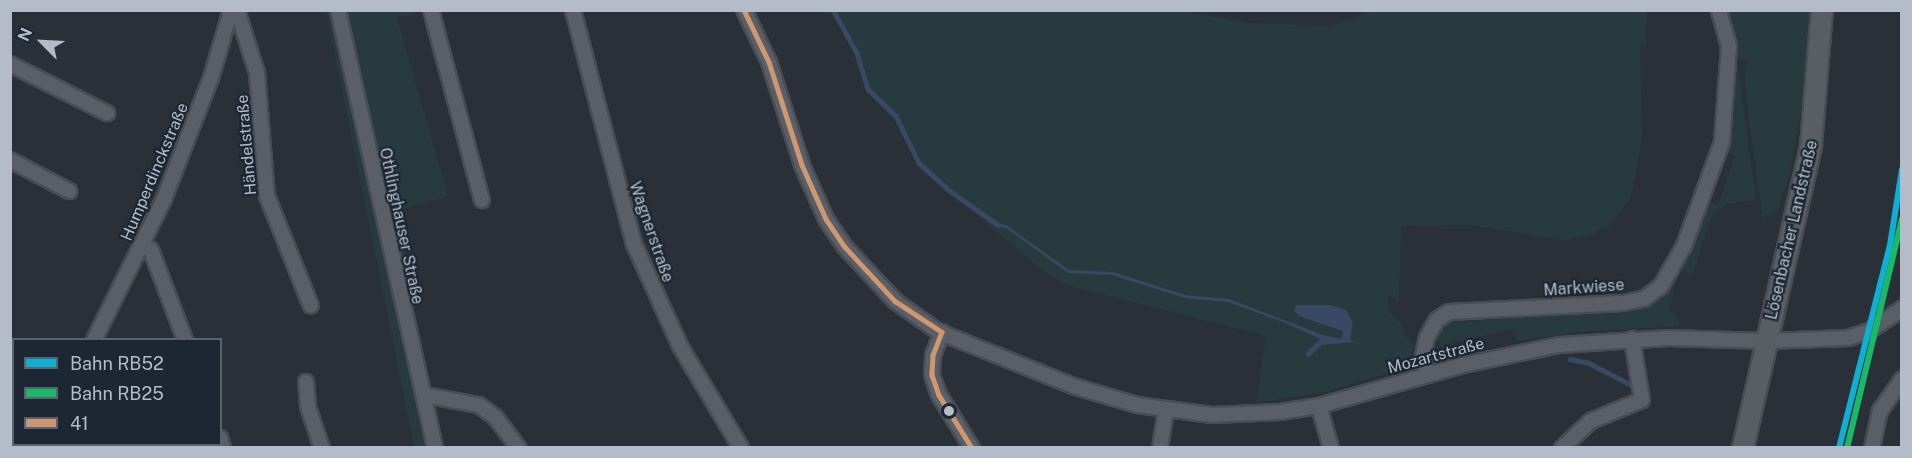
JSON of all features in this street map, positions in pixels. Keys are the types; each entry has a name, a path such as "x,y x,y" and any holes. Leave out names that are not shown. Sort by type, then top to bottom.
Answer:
{"main road":[{"name":"Lösenbacher Landstraße","path":"1743,447 1811,146 1822,10"}],"street":[{"name":"Humperdinckstraße","path":"97,335 143,245 190,135 224,41 231,10"},
{"name":"Händelstraße","path":"237,10 256,73 267,196 311,306"},
{"name":"Othlinghauser Straße","path":"338,10 435,447"},
{"path":"431,10 482,200"},
{"name":"Wagnerstraße","path":"573,10 634,244 691,367 741,447"},
{"name":"Mozartstraße","path":"744,10 769,62 802,165 826,219 845,247 895,301 942,333 1073,386 1166,410 1240,415 1319,406 1428,375 1560,345 1632,339 1767,341 1848,338 1869,331 1902,309"},
{"name":"Markwiese","path":"1428,375 1423,356 1427,337 1437,320 1449,312 1623,303 1644,299 1661,286 1684,246 1712,176 1722,142 1729,46 1719,10"},
{"path":"10,64 108,113"},
{"path":"10,160 69,191"},
{"path":"143,245 151,250 185,338"},
{"path":"942,333 933,355 932,375 939,395 972,447"},
{"path":"1562,447 1592,421 1642,400 1632,339"},
{"path":"1872,447 1880,411 1902,379"},
{"path":"306,382 308,407 322,447"},
{"path":"424,395 479,405 496,418 519,447"},
{"path":"1319,406 1331,447"},
{"path":"1160,447 1166,410"}],"green space":[{"path":"1175,10 1251,23 1329,26 1376,10 1647,11 1646,46 1640,46 1642,140 1631,197 1610,225 1590,235 1563,240 1469,225 1401,226 1399,303 1389,294 1388,310 1400,322 1410,343 1416,342 1406,367 1327,392 1256,403 1266,336 1067,285 1042,270 920,168 893,118 866,91 854,54 837,18 832,13 813,11"},
{"path":"326,11 331,11 429,447 414,447"},
{"path":"345,11 422,11 397,18 448,196 403,209 421,296 407,300"},
{"path":"1726,11 1809,11 1809,65 1790,172 1778,209 1772,216 1766,215 1763,222 1746,97 1744,69 1749,60 1738,58"},
{"path":"1733,69 1738,69 1756,200 1727,204 1711,217 1693,274 1679,271 1669,310 1678,317 1680,326 1577,332 1517,341 1514,329 1472,338 1475,350 1468,352 1465,340 1443,345 1443,353 1437,337 1448,323 1636,309 1664,298 1709,203 1718,205 1735,155 1725,152"}],"water":[{"path":"995,223 1006,225 1069,270 1113,272 1185,295 1229,299 1323,335 1341,339 1343,331 1299,316 1294,311 1296,305 1330,305 1346,310 1353,323 1350,340 1356,342 1322,345 1308,358 1305,354 1320,339 1283,322 1228,302 1185,298 1112,275 1068,273 1006,228 993,226"}],"waterway":[{"path":"833,10 857,53 868,89 896,116 919,163 949,190 998,225"},
{"path":"1570,359 1589,363 1630,384"}],"rail line":[{"name":"RB52","path":"1839,448 1890,245 1902,169"},
{"name":"RB25","path":"1847,448 1902,219"}],"transit line":[{"name":"41","path":"744,10 769,62 802,165 826,219 845,247 895,301 942,332"},
{"name":"41","path":"942,332 933,355 932,375 939,395 972,448"}]}
